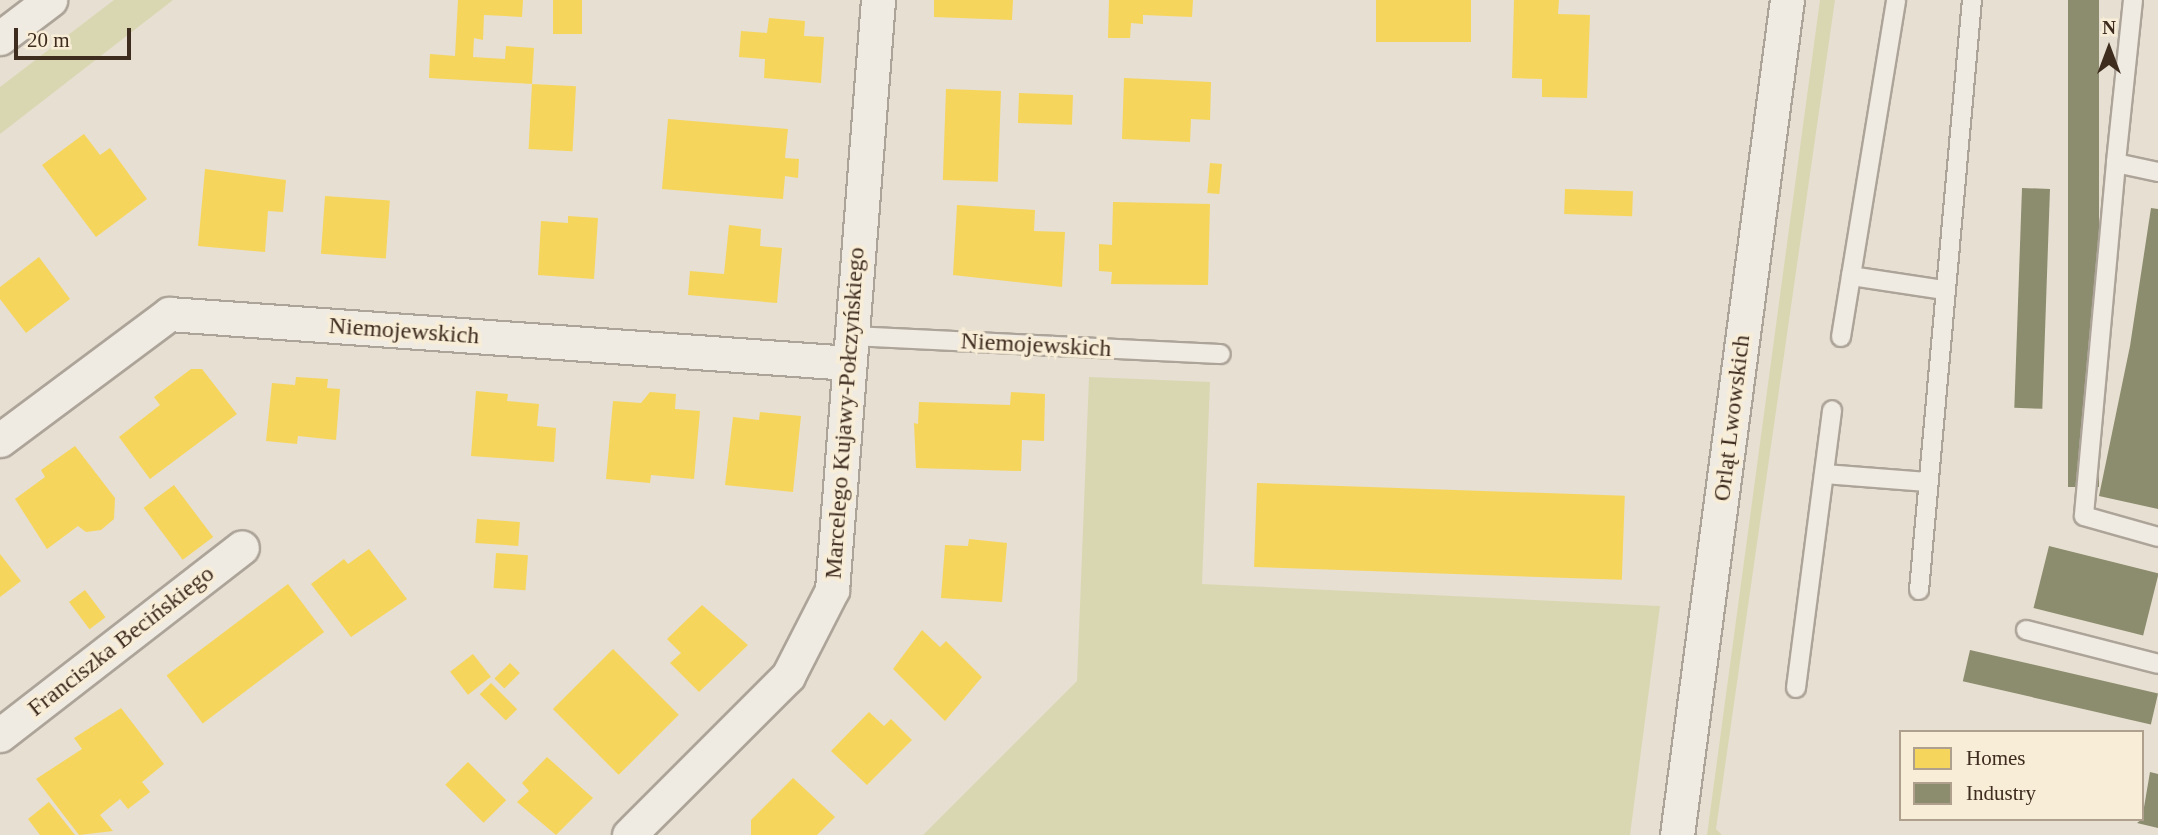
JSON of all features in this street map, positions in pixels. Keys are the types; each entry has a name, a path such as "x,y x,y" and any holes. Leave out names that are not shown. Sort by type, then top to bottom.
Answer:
{"street":[{"path":"0,38 50,0"},
{"name":"Marcelego Kujawy-Połczyńskiego","path":"629,835 788,676 832,590 878,0"},
{"name":"Orląt Lwowskich","path":"1677,835 1787,0"},
{"name":"Niemojewskich","path":"0,440 169,314 850,349"},
{"name":"Franciszka Becińskiego","path":"0,735 242,547"}],"lane":[{"path":"1841,337 1896,0"},
{"path":"1919,590 1972,0"},
{"path":"2133,0 2084,516 2158,537"},
{"path":"2116,163 2158,172"},
{"path":"1851,276 1944,289"},
{"name":"Niemojewskich","path":"850,349 1221,354"},
{"path":"1796,688 1832,410"},
{"path":"1824,474 1928,482"},
{"path":"2026,630 2158,664"}],"shaded area":[{"path":"114,0 173,0 0,134 0,87"},
{"path":"1820,0 1835,0 1716,829 1722,835 1707,835"},
{"path":"1089,377 1210,382 1202,584 1660,606 1630,835 923,835 1077,681"}],"building: Homes":[{"path":"458,0 523,0 522,17 484,15 483,40 474,38 473,57 505,59 506,46 534,48 532,84 429,78 430,54 455,56"},
{"path":"553,0 582,0 582,34 553,34"},
{"path":"934,0 1013,0 1012,20 934,17"},
{"path":"1109,0 1193,0 1192,17 1143,15 1143,24 1131,23 1130,38 1108,38"},
{"path":"1376,0 1471,0 1471,42 1376,42"},
{"path":"1514,0 1559,0 1558,14 1590,15 1587,98 1542,97 1542,79 1512,78"},
{"path":"769,18 805,21 804,36 824,37 821,83 764,78 765,59 739,57 741,31 767,33"},
{"path":"1124,78 1211,82 1210,120 1191,119 1190,142 1122,139"},
{"path":"532,84 576,86 573,151 529,149"},
{"path":"946,89 1001,91 998,182 943,180"},
{"path":"1019,93 1073,95 1072,125 1018,123"},
{"path":"668,119 788,129 785,158 799,159 798,178 785,176 783,199 662,189"},
{"path":"84,134 100,155 110,148 147,199 96,237 42,165"},
{"path":"1210,163 1222,164 1219,194 1207,193"},
{"path":"205,169 286,180 283,212 268,211 265,252 198,246"},
{"path":"1565,189 1633,191 1632,216 1564,214"},
{"path":"325,196 390,201 386,258 321,254"},
{"path":"1113,202 1210,204 1208,285 1111,284 1112,272 1099,271 1099,244 1112,245"},
{"path":"957,205 1035,210 1034,231 1065,232 1062,287 953,275"},
{"path":"568,216 598,218 594,279 538,275 541,221 568,223"},
{"path":"729,225 761,229 760,246 782,248 777,303 688,295 690,271 724,274"},
{"path":"39,257 70,299 26,333 0,299 0,287"},
{"path":"191,369 202,369 237,414 150,479 119,437 160,405 154,397"},
{"path":"296,377 328,379 327,388 340,389 336,440 298,436 297,444 266,441 272,383 295,385"},
{"path":"476,391 508,394 507,401 539,404 537,426 556,428 554,462 471,456"},
{"path":"650,392 676,394 675,409 700,411 694,479 651,475 650,483 606,479 613,401 641,403"},
{"path":"1011,392 1045,394 1044,441 1022,440 1021,471 916,468 914,423 918,424 919,402 1010,405"},
{"path":"760,412 801,416 793,492 725,485 733,417 759,420"},
{"path":"75,446 115,498 114,519 101,530 86,532 78,526 47,549 15,499 45,477 41,470"},
{"path":"1257,483 1625,496 1622,580 1254,567"},
{"path":"174,485 213,537 183,560 144,508"},
{"path":"477,519 520,522 518,546 475,543"},
{"path":"969,539 1007,543 1002,602 941,598 945,545 968,546"},
{"path":"369,549 407,599 351,637 311,584 344,559 348,564"},
{"path":"496,553 528,555 525,590 494,588"},
{"path":"0,554 21,581 0,597"},
{"path":"288,584 324,632 203,723 167,675"},
{"path":"85,590 105,617 89,629 69,602"},
{"path":"702,605 748,645 699,692 670,663 681,653 667,639"},
{"path":"922,630 940,647 946,641 982,677 945,721 893,669"},
{"path":"613,649 679,715 619,775 553,709"},
{"path":"473,654 491,677 468,695 450,672"},
{"path":"510,663 520,673 504,688 494,679"},
{"path":"491,683 517,709 506,720 480,694"},
{"path":"121,708 164,764 142,782 150,792 128,809 120,799 100,815 113,831 79,835 36,779 82,749 74,738"},
{"path":"869,712 884,726 891,719 912,740 867,785 831,751"},
{"path":"547,757 593,798 556,835 517,802 529,791 522,783"},
{"path":"468,762 506,800 484,823 445,785"},
{"path":"793,778 835,817 817,835 751,835 751,820"},
{"path":"49,802 75,835 40,835 28,819"}],"building: Industry":[{"path":"2068,0 2099,0 2099,487 2068,487"},
{"path":"2022,188 2050,189 2042,409 2014,408"},
{"path":"2151,208 2158,209 2158,509 2099,496 2130,346"},
{"path":"2049,546 2158,573 2143,635 2034,608"},
{"path":"1970,650 2158,693 2151,725 1963,681"},
{"path":"2150,772 2158,774 2158,828 2137,823 2144,821"}]}
